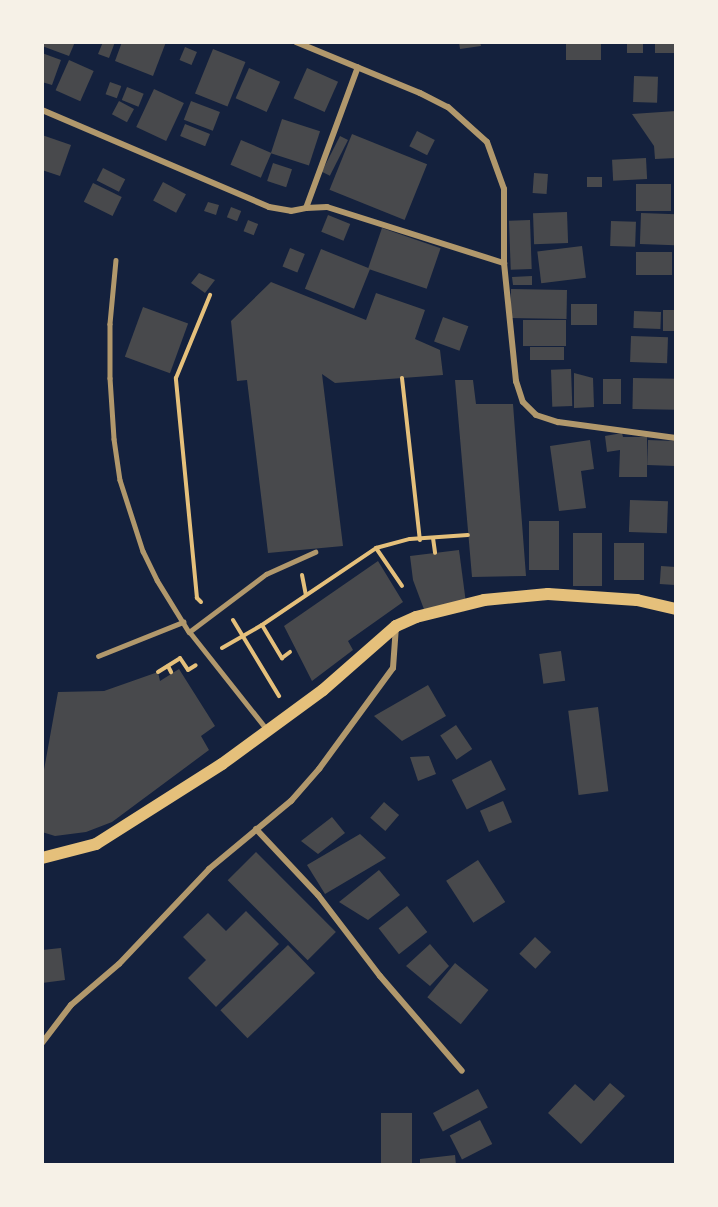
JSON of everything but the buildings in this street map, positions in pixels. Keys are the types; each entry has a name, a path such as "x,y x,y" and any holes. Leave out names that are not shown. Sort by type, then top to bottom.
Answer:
{"main road":[{"path":"42,858 96,844 222,764 291,714 396,626 459,605 548,594 637,600 676,609"}],"street":[{"path":"296,42 448,107 486,142 504,189 504,263 516,381 523,402 536,415 558,422 676,438"},
{"path":"306,208 358,67"},
{"path":"42,110 269,207 291,211 327,207 504,263"},
{"path":"42,1043 72,1005 119,964 208,869 298,794 319,769 370,697 386,681 396,657 396,626"},
{"path":"256,829 318,895 380,976 462,1071"}],"lane":[{"path":"116,260 110,324 110,378 114,439 120,480 143,551 157,580 189,632 268,731"},
{"path":"189,632 266,574 315,552"},
{"path":"98,656 183,622"}],"path":[{"path":"208,616 197,598 176,378 210,295"},
{"path":"402,378 420,540"},
{"path":"244,637 376,548 389,543 468,535"},
{"path":"433,538 435,553"},
{"path":"376,548 402,586"},
{"path":"223,605 291,714"},
{"path":"262,625 282,658 290,652"},
{"path":"168,666 171,672"}]}
